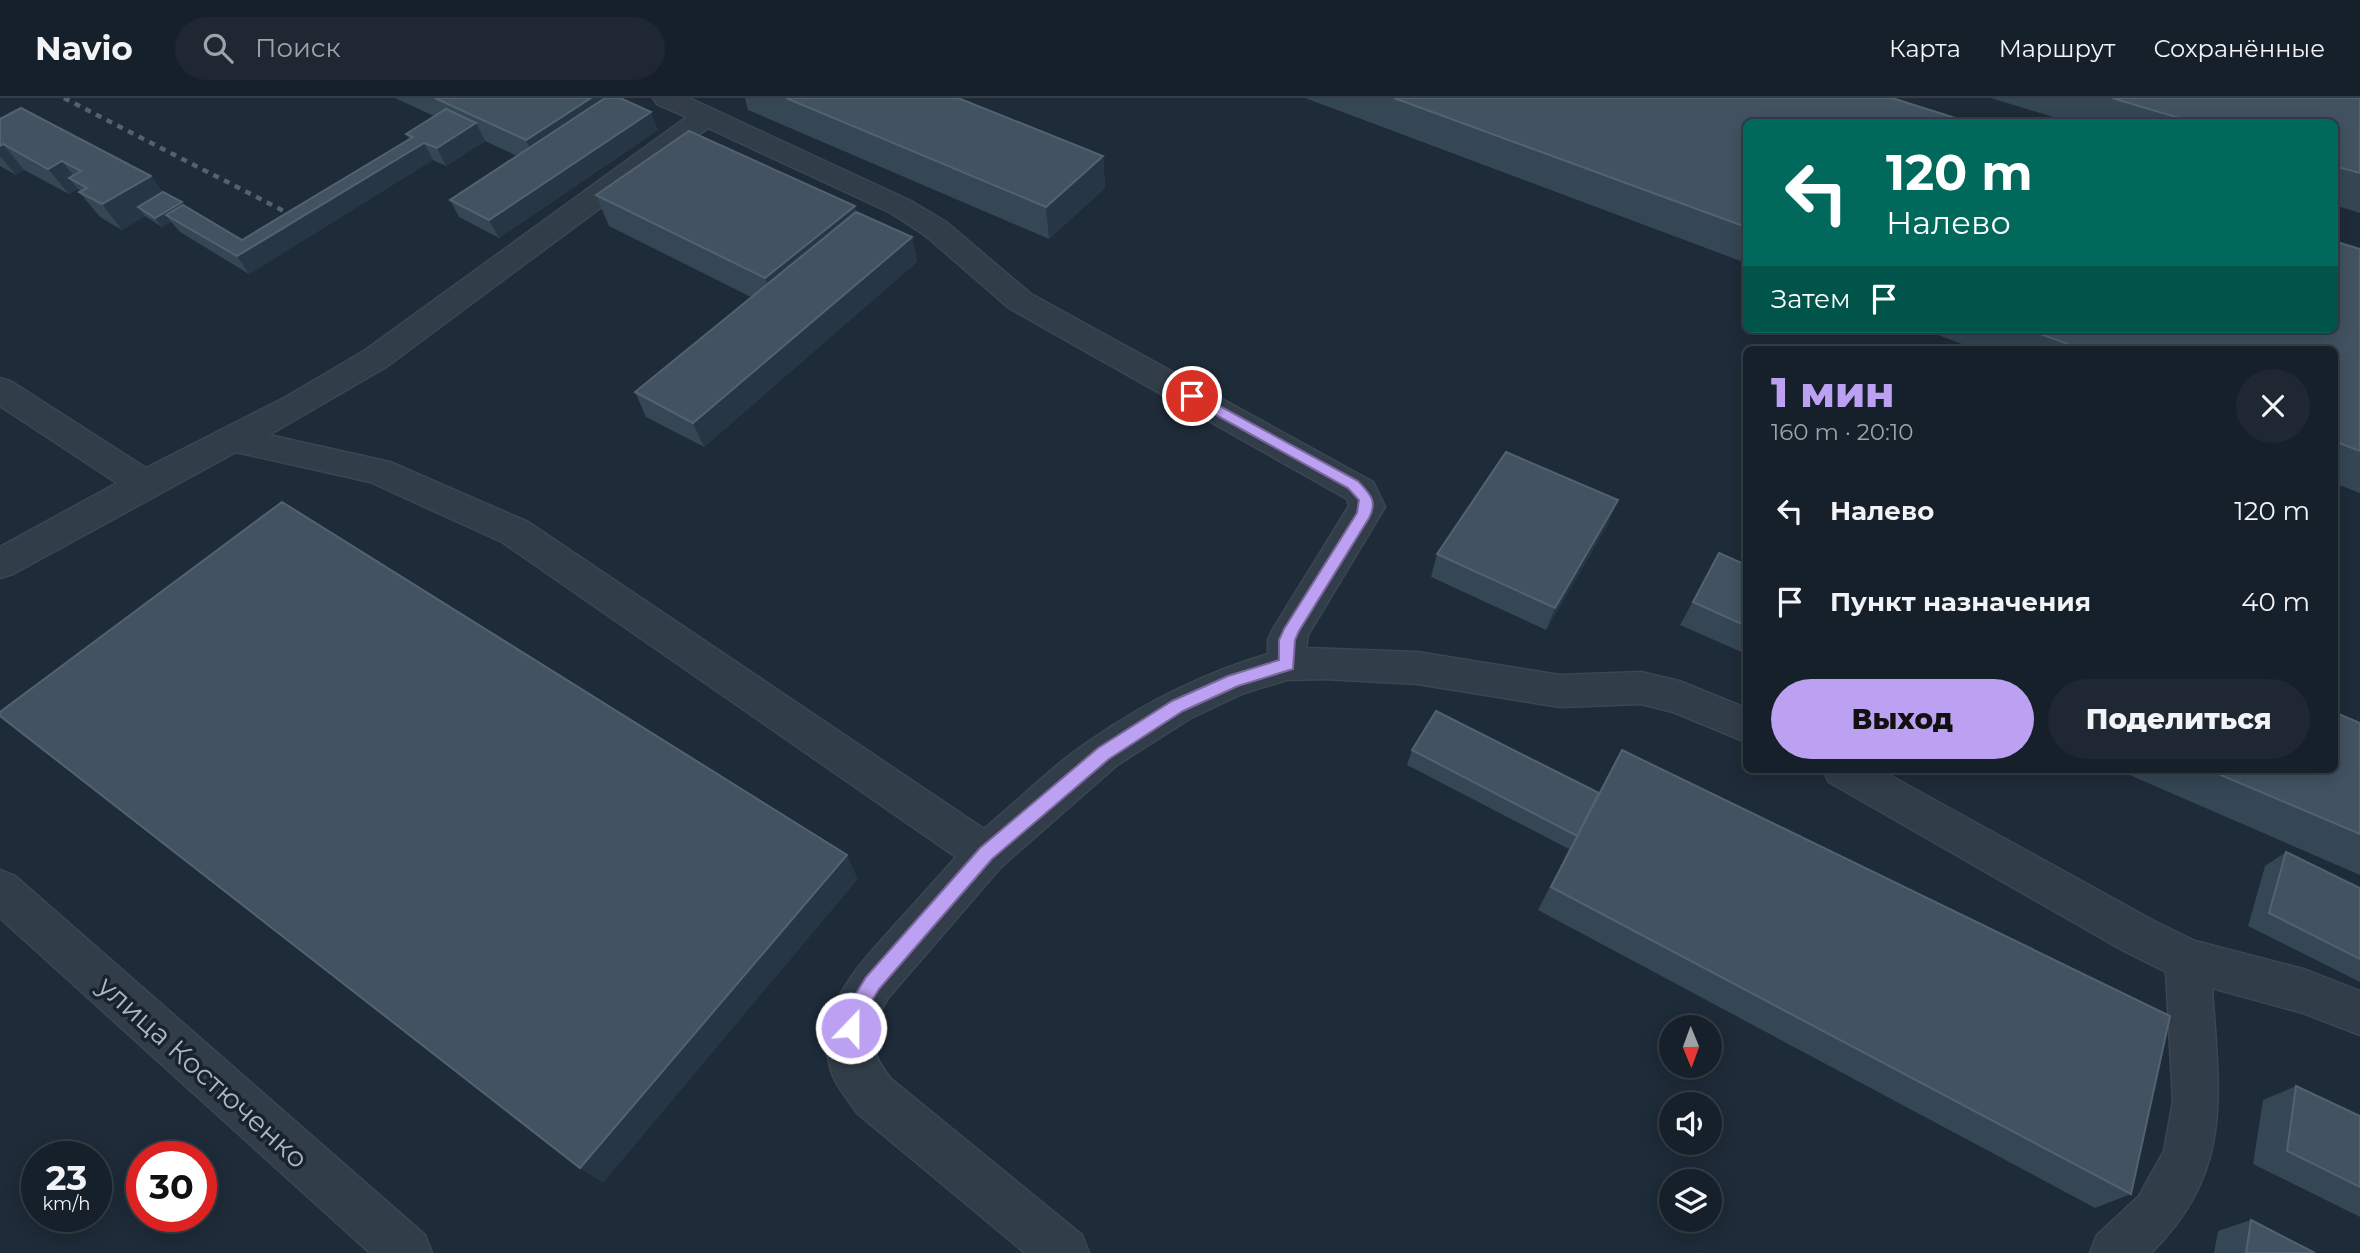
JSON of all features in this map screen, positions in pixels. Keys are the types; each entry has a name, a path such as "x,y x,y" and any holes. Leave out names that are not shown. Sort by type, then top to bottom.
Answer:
{"street":[{"path":"667,98 901,208 936,229 1020,302 1361,491 1367,507 1292,629 1287,640 1287,664"},
{"path":"0,564 145,484 296,406 374,359 705,117"},
{"path":"0,390 145,484"},
{"path":"233,439 378,471 515,532 986,854"},
{"path":"1063,1253 874,1096 853,1068 849,1044 854,1013 866,993 986,854 1103,754 1177,706 1234,680 1287,664 1325,663 1417,668 1560,691 1642,688 1679,697 1743,724"},
{"path":"1848,773 2139,936 2188,960 2303,990 2360,1013"},
{"name":"улица Костюченко","path":"0,890 407,1253"},
{"path":"2115,1253 2156,1213 2188,1158 2196,1101 2188,960"}],"building":[{"path":"435,98 591,98 526,140"},
{"path":"605,98 620,98 651,112 489,220 450,200"},
{"path":"786,98 958,98 1103,156 1046,207"},
{"path":"1394,98 1892,98 1958,119 1743,119 1743,226"},
{"path":"2112,98 2360,98 2360,173 2338,167 2338,119 2183,119"},
{"path":"21,108 151,176 102,204 79,192 87,188 69,178 81,171 62,161 48,169 3,144 0,146 0,119"},
{"path":"446,109 476,123 437,148 424,143 237,256 166,215 183,205 242,240 413,137 406,134"},
{"path":"689,131 855,206 765,278 596,195"},
{"path":"163,192 182,202 155,218 138,207"},
{"path":"856,212 912,237 693,423 635,392"},
{"path":"2338,242 2360,249 2360,451 2338,443 2338,346 2073,346 2038,333 2338,333"},
{"path":"1506,452 1618,500 1555,608 1437,554"},
{"path":"282,502 847,855 580,1168 0,716 0,712"},
{"path":"1719,553 1743,564 1743,625 1693,602"},
{"path":"1436,711 1599,793 1577,836 1412,750"},
{"path":"2338,714 2360,723 2360,834 2216,773 2338,773"},
{"path":"1622,750 2170,1016 2131,1194 1551,887"},
{"path":"2286,852 2360,888 2360,959 2269,913"},
{"path":"2296,1086 2360,1116 2360,1187 2287,1151"},
{"path":"2251,1220 2315,1253 2246,1253"}],"railway":[{"path":"64,98 303,221"}],"route":[{"path":"851,1028 854,1013 872,983 986,854 1103,754 1177,706 1234,680 1287,664 1287,640 1292,629 1364,514 1367,507 1366,498 1353,485 1192,396"}]}
